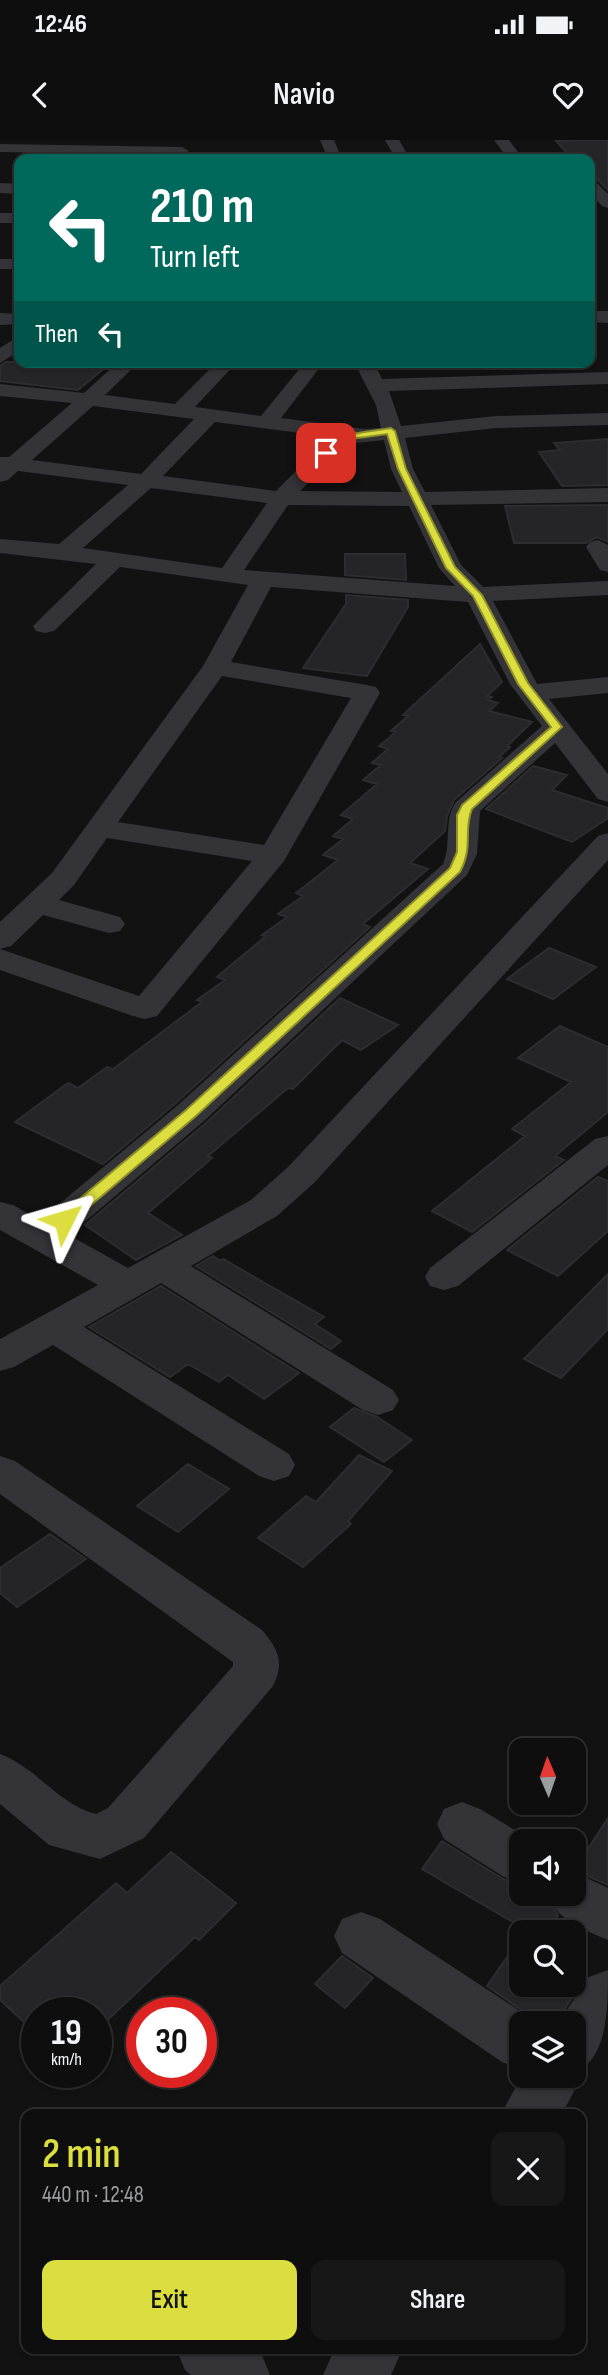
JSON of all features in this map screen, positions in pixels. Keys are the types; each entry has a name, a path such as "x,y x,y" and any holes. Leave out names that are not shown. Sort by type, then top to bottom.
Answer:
{"street":[{"path":"163,140 185,154"},
{"path":"501,140 512,154"},
{"path":"0,162 6,148 161,154"},
{"path":"595,189 608,203"},
{"path":"0,357 14,346"},
{"path":"5,467 123,368"},
{"path":"179,412 222,368"},
{"path":"266,423 349,368 608,378"},
{"path":"349,368 386,405 402,469 451,568 477,595 530,693 607,792"},
{"path":"0,390 361,435"},
{"path":"64,552 146,481 209,416"},
{"path":"228,576 281,498 341,438 496,422 603,425"},
{"path":"5,467 281,498 416,499 608,495"},
{"path":"0,546 64,552 228,576 477,595 608,588"},
{"path":"46,626 116,559"},
{"path":"0,939 63,879 215,667 264,578"},
{"path":"0,959 145,1009 274,855 367,693 215,667"},
{"path":"530,693 608,685"},
{"path":"43,1237 191,1113 456,869 463,852 463,815 466,807 557,727"},
{"path":"100,828 274,855"},
{"path":"0,1357 264,1208 301,1175 608,842"},
{"path":"38,905 109,924"},
{"path":"444,1277 608,1147"},
{"path":"0,1214 43,1237 146,1276 377,1400"},
{"path":"55,1327 274,1465"},
{"path":"0,1472 245,1643 257,1657 256,1672 126,1823 100,1837 67,1829 0,1775"},
{"path":"462,1824 509,1853"},
{"path":"586,1903 608,1916"},
{"path":"361,1936 509,2035"},
{"path":"586,2028 608,1995"},
{"path":"532,2109 546,2088"},
{"path":"214,2354 239,2375"},
{"path":"354,2375 368,2354"}],"building":[{"path":"608,140 608,190 595,178 595,154 568,154 556,141"},
{"path":"6,362 14,362 14,368 105,368 78,390 0,381 0,366"},
{"path":"608,439 608,485 562,486 539,452 560,450 554,443"},
{"path":"608,505 608,542 597,537 586,543 514,543 505,506"},
{"path":"345,554 405,554 406,580 345,575"},
{"path":"346,595 408,600 408,607 367,676 303,668 346,604"},
{"path":"480,644 502,682 487,696 492,697 488,700 498,703 489,711 532,722 507,746 510,747 499,757 502,758 454,800 447,816 445,831 410,863 428,869 363,924 370,927 176,1103 103,1164 15,1122 68,1083 78,1088 107,1067 113,1069 202,1002 197,1000 225,980 217,977 266,936 262,935 287,917 278,914 303,896 296,893 338,860 323,855 343,839 333,836 353,819 341,815 377,784 363,780 381,765 372,763 388,749 379,746 396,732 391,731 408,716 403,715"},
{"path":"533,766 567,775 552,790 608,808 608,818 572,842 486,809"},
{"path":"549,948 596,967 553,999 507,979"},
{"path":"340,998 398,1025 361,1050 342,1040 293,1089 288,1088 208,1156 212,1158 148,1213 182,1235 136,1260 85,1225 206,1123"},
{"path":"560,1026 608,1047 608,1112 555,1156 564,1160 472,1232 432,1211 525,1136 512,1129 571,1082 518,1058"},
{"path":"598,1177 608,1181 608,1231 558,1276 507,1250"},
{"path":"213,1256 220,1261 223,1259 324,1317 315,1324 341,1341 331,1349 196,1266"},
{"path":"608,1274 608,1329 561,1378 524,1359"},
{"path":"161,1286 299,1373 264,1399 228,1375 219,1382 188,1364 170,1377 89,1327"},
{"path":"354,1408 377,1417 412,1440 384,1462 330,1427"},
{"path":"359,1455 392,1471 348,1521 351,1524 303,1567 258,1538 306,1496 316,1502"},
{"path":"188,1464 229,1489 178,1532 137,1506"},
{"path":"50,1534 86,1559 17,1607 0,1593 0,1568"},
{"path":"608,1818 608,1885 586,1875 586,1852"},
{"path":"442,1841 509,1881 509,1906 552,1906 558,1915 555,1920 509,1920 422,1869"},
{"path":"171,1852 236,1903 199,1940 195,1937 132,1997 126,1997 126,2003 112,2016 112,1997 21,1997 21,2019 0,2000 0,1986 116,1883 127,1893"},
{"path":"509,1954 509,1997 573,1997 563,2011 523,2011 487,1986"},
{"path":"342,1956 373,1978 345,2008 315,1984"}],"route":[{"path":"64,1220 191,1113 305,1005 456,869 463,852 463,815 466,807 557,727 523,684 477,595 451,568 402,469 391,431 341,438 326,453"}]}
